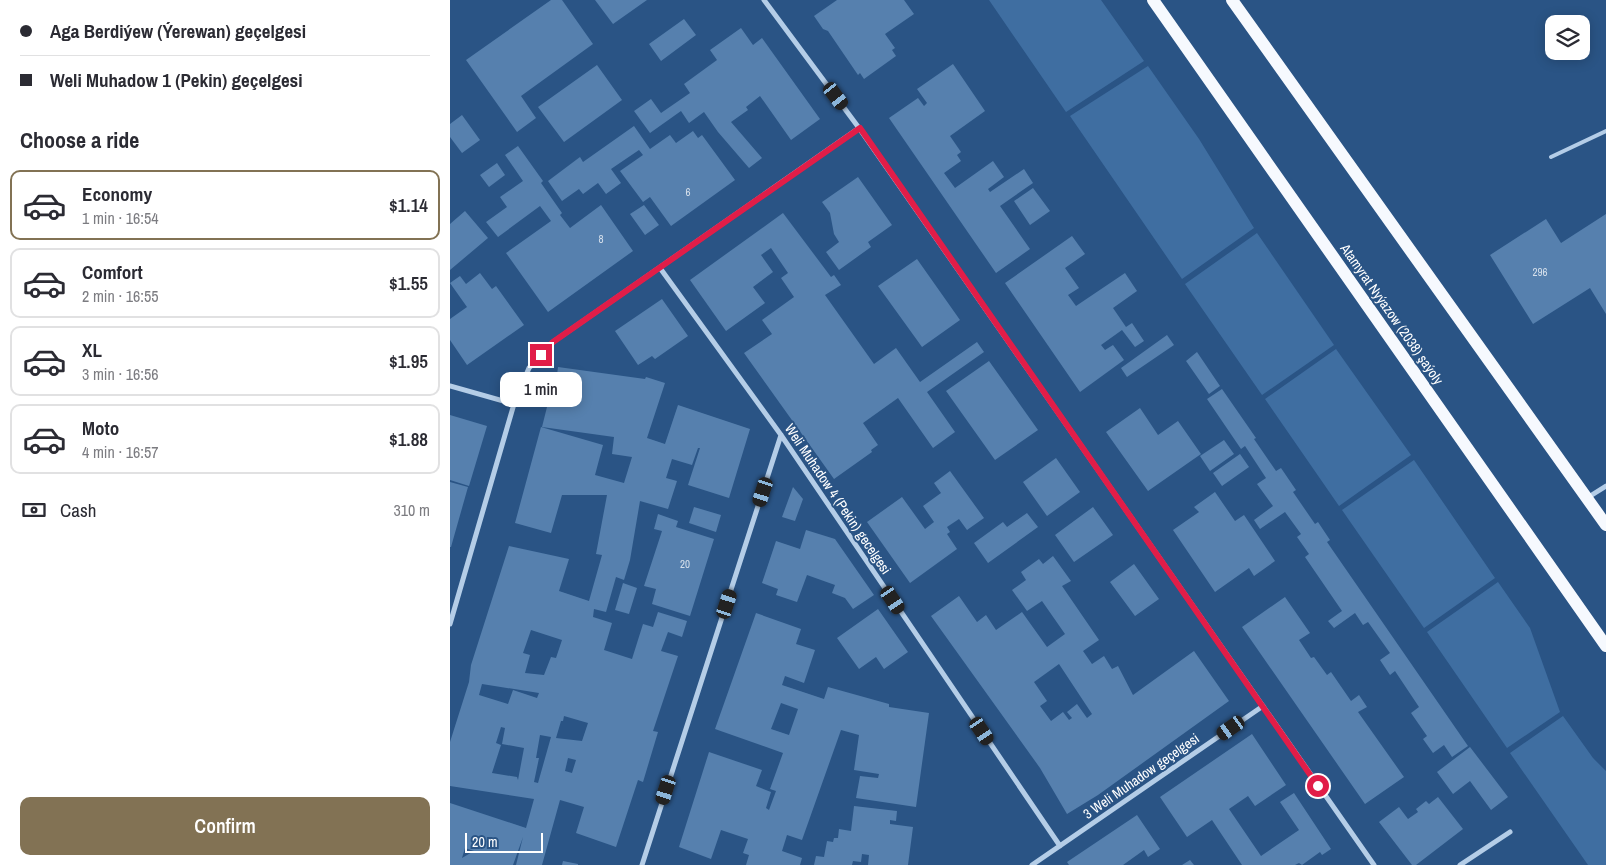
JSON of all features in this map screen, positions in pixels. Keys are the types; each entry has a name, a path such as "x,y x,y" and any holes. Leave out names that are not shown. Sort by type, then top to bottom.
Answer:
{"main road":[{"name":"Atamyrat Nyýazow (2038) şaýoly","path":"1153,0 1606,646"},
{"path":"1232,0 1606,525"}],"street":[{"path":"764,0 860,128 1374,865"},
{"path":"450,624 514,404 529,368 553,342 860,128"},
{"name":"Weli Muhadow 4 (Pekin) gecelgesi","path":"660,268 781,436 1060,846"},
{"path":"450,386 514,404"},
{"path":"642,865 781,436"},
{"path":"1587,498 1606,486"},
{"name":"3 Weli Muhadow geçelgesi","path":"1032,865 1262,706"},
{"path":"1460,865 1510,832"}],"lane":[{"path":"1551,157 1606,131"}],"shaded area":[{"path":"989,0 1101,0 1144,61 1066,112"},
{"path":"1148,66 1199,139 1254,228 1182,279 1070,116"},
{"path":"1257,233 1334,345 1262,395 1185,284"},
{"path":"1336,349 1411,455 1339,506 1265,399"},
{"path":"1414,460 1495,578 1424,628 1342,510"},
{"path":"1498,582 1530,628 1560,712 1507,748 1427,632"},
{"path":"1563,716 1593,758 1606,771 1606,865 1588,865 1510,753"}],"building":[{"path":"551,0 562,0 593,44 521,96 536,118 517,132 466,60"},
{"path":"595,0 647,0 613,24"},
{"path":"837,0 904,0 914,14 885,34 895,48 892,50 896,56 864,79 860,73 858,75 828,31 823,29 814,16"},
{"path":"684,19 696,35 661,61 649,44"},
{"path":"741,28 753,45 762,38 820,119 791,140 760,96 746,107 748,110 731,122 762,158 749,168 718,132 704,112 689,123 681,111 650,133 634,111 651,99 661,113 690,93 684,84 717,60 710,50"},
{"path":"953,64 985,111 950,136 961,152 957,155 961,161 944,173 955,188 993,161 1004,177 988,189 990,192 1024,169 1033,183 1000,206 1030,249 996,273 889,118 918,98 924,106 927,103 917,89"},
{"path":"597,65 622,100 564,142 538,107"},
{"path":"462,115 480,140 462,153 450,137 450,124"},
{"path":"634,126 650,149 670,135 676,143 693,131 698,138 702,135 735,180 671,226 650,197 643,202 620,171 643,155 639,150 611,169 621,183 606,194 598,183 583,194 579,189 562,201 548,181 580,157 583,162"},
{"path":"518,146 543,181 541,183 570,228 601,205 633,251 548,312 506,253 551,221 540,206 498,237 486,222 507,207 500,197 523,181 505,155"},
{"path":"497,163 505,175 489,187 480,175"},
{"path":"858,177 892,225 868,242 871,247 839,270 826,252 839,242 834,234 830,213 822,202"},
{"path":"1033,188 1050,211 1030,225 1014,201"},
{"path":"644,205 659,225 645,235 630,214"},
{"path":"465,211 488,238 450,270 450,224"},
{"path":"783,213 831,277 834,275 841,285 825,295 874,364 896,348 920,382 977,342 984,352 927,392 955,432 933,448 898,398 863,423 878,445 871,450 872,452 834,479 744,353 772,334 762,320 794,297 781,278 788,273 771,248 761,255 773,272 753,287 765,303 726,331 690,280"},
{"path":"1606,214 1606,314 1590,288 1533,324 1490,255 1546,219 1561,243"},
{"path":"1072,236 1085,254 1065,268 1079,288 1068,295 1076,306 1125,273 1137,291 1113,308 1126,327 1132,323 1144,341 1135,347 1122,330 1101,345 1105,350 1113,345 1124,360 1080,392 1005,283"},
{"path":"917,259 960,320 922,347 878,286"},
{"path":"480,273 492,289 496,286 524,325 467,365 450,340 450,319 467,307 450,283 460,276 466,284"},
{"path":"662,299 688,336 655,359 652,356 638,365 615,331"},
{"path":"1167,335 1174,345 1127,377 1121,368"},
{"path":"1197,352 1220,386 1209,394 1186,361"},
{"path":"989,361 1038,430 995,460 946,391"},
{"path":"558,367 645,379 646,377 665,383 647,438 665,444 678,405 750,429 729,498 688,485 700,448 698,448 692,465 672,459 666,478 677,481 668,509 640,501 630,560 624,580 616,577 606,612 594,609 593,617 612,623 604,650 632,659 643,624 653,627 658,612 687,621 682,637 668,632 661,651 678,656 653,731 658,732 643,782 638,780 616,847 576,833 584,807 560,800 542,865 516,865 523,837 513,865 450,865 450,803 526,828 534,799 450,786 450,742 469,682 471,665 509,546 569,559 559,591 589,601 602,555 596,554 607,495 562,495 551,533 515,523 541,427 603,445 595,475 624,483 632,457 612,454 614,437 542,427 549,399 554,399","holes":["531,630 562,640 556,658 551,657 544,675 525,673 530,655 523,653","482,684 539,693 537,698 513,690 508,704 479,695","564,716 588,723 582,741 556,738 561,721 563,721","501,727 505,728 502,744 524,748 518,780 517,777 492,773 501,745 496,743","540,735 551,737 538,783 534,782 539,758 536,758","568,758 576,760 572,773 565,771","465,848 474,851 462,858"]},
{"path":"1222,389 1276,471 1281,468 1296,490 1293,492 1315,524 1318,522 1330,540 1327,542 1468,746 1452,757 1444,745 1433,753 1423,739 1427,736 1411,713 1419,707 1395,671 1390,675 1380,660 1390,653 1368,622 1363,625 1355,613 1334,628 1328,621 1342,611 1305,557 1309,554 1297,537 1301,534 1285,512 1260,529 1254,520 1273,506 1257,484 1266,478 1245,446 1241,449 1207,399"},
{"path":"1140,408 1158,435 1178,421 1201,454 1148,491 1106,432"},
{"path":"450,415 487,426 469,486 450,480"},
{"path":"1224,440 1234,454 1210,471 1200,456"},
{"path":"1240,454 1249,467 1222,486 1213,473"},
{"path":"1056,458 1080,492 1047,516 1023,482"},
{"path":"950,471 984,518 967,530 959,519 947,527 950,532 947,534 957,549 910,583 867,522 902,497 925,529 934,522 923,506 941,493 934,483"},
{"path":"450,482 468,487 451,547 450,547"},
{"path":"793,487 803,499 795,521 782,517"},
{"path":"1215,492 1235,521 1244,515 1275,561 1254,576 1249,568 1215,592 1173,530 1199,512 1194,507"},
{"path":"694,507 721,515 716,532 689,523"},
{"path":"1093,507 1113,535 1074,562 1055,535"},
{"path":"1027,513 1038,527 988,563 974,543 1003,522 1007,527"},
{"path":"658,514 678,521 676,527 714,539 690,616 652,604 656,589 644,586 662,531 654,529"},
{"path":"806,530 835,539 874,595 853,609 845,598 832,593 835,585 807,575 797,602 776,595 778,589 762,583 776,541 800,549"},
{"path":"1053,556 1071,581 1062,586 1099,640 1083,651 1092,664 1104,656 1112,669 1118,666 1133,695 1194,651 1229,701 1098,795 1067,814 1040,768 931,616 959,596 977,622 986,615 996,630 1022,612 1047,647 1065,634 1042,601 1027,611 1012,590 1026,580 1021,572 1039,559 1043,564","holes":["1059,664 1092,714 1087,718 1077,704 1067,712 1072,718 1069,720 1063,712 1051,721 1040,706 1047,701 1034,682"]},
{"path":"1134,564 1159,599 1135,616 1110,582"},
{"path":"623,583 637,588 629,614 615,610"},
{"path":"1285,597 1310,633 1299,640 1311,658 1314,657 1327,675 1331,672 1351,701 1359,695 1367,707 1358,712 1404,777 1365,804 1242,627"},
{"path":"878,609 908,652 884,669 876,657 859,669 837,638"},
{"path":"756,613 801,629 796,644 815,650 804,683 785,676 782,685 824,699 828,687 889,704 889,707 929,713 916,807 856,798 860,776 878,778 879,774 854,770 859,735 841,730 802,840 787,835 782,851 802,858 800,865 746,865 749,855 743,853 748,839 721,830 711,859 679,847 709,752 762,770 756,786 771,792 766,808 769,810 776,791 770,789 783,753 715,729","holes":["781,703 798,709 789,735 771,729"]},
{"path":"1252,734 1286,785 1255,806 1248,796 1229,809 1261,856 1299,830 1280,802 1294,793 1331,849 1322,855 1320,852 1302,865 1299,863 1295,865 1242,865 1212,820 1187,837 1160,797"},
{"path":"1470,747 1508,797 1491,810 1470,781 1453,794 1437,772"},
{"path":"1438,797 1463,829 1416,865 1412,865 1379,822 1399,807 1408,819 1418,812 1416,809 1426,801 1429,804"},
{"path":"854,806 897,811 896,821 890,820 890,824 913,827 908,865 868,865 869,855 862,854 861,862 853,861 852,865 814,865 816,856 824,857 827,841 833,842 834,838 838,838 839,829 851,831"},
{"path":"1137,815 1160,849 1148,857 1144,850 1123,865 1069,865 1067,862"},
{"path":"1190,860 1194,865 1182,865"},
{"path":"563,861 578,864 578,865 562,865"}],"route":[{"path":"541,355 553,342 860,128 1318,786"}]}
